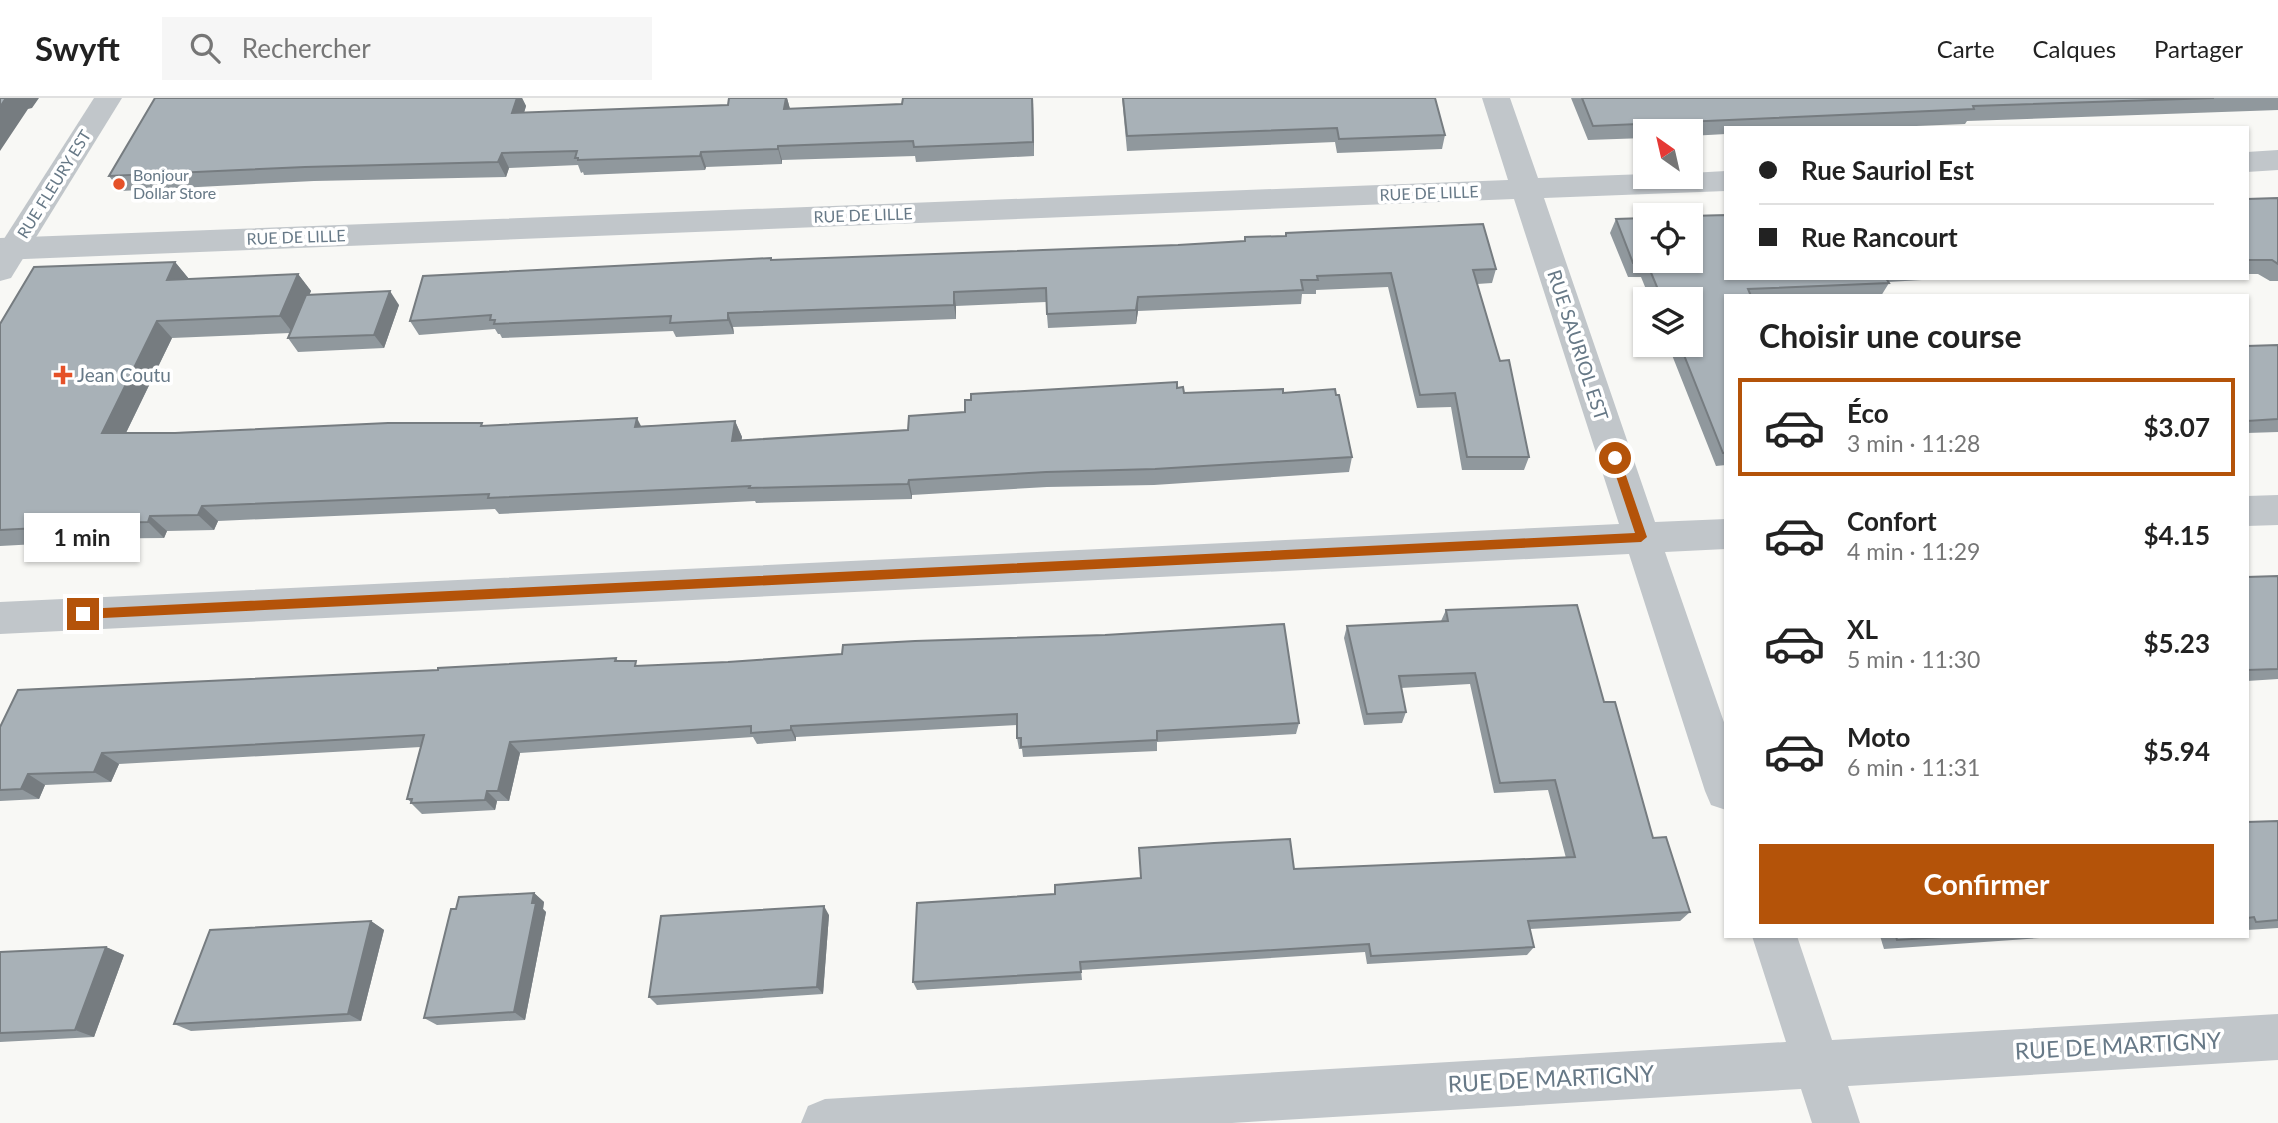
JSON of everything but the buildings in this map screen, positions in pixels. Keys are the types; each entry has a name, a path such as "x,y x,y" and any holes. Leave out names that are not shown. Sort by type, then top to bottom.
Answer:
{"street":[{"name":"RUE FLEURY EST","path":"4,256 108,98"},
{"name":"RUE SAURIOL EST","path":"1496,98 1724,785"},
{"path":"2249,162 2278,160"},
{"name":"RUE DE LILLE","path":"4,256 1724,181"},
{"path":"2249,511 2278,510"},
{"path":"0,618 1724,534"},
{"path":"1775,938 1836,1123"},
{"name":"RUE DE MARTIGNY","path":"825,1123 2278,1037"}],"place":[{"name":"Bonjour Dollar Store","path":"119,184"},
{"name":"Jean Coutu","path":"63,375"}],"route":[{"path":"83,614 1641,537 1615,458"}]}
